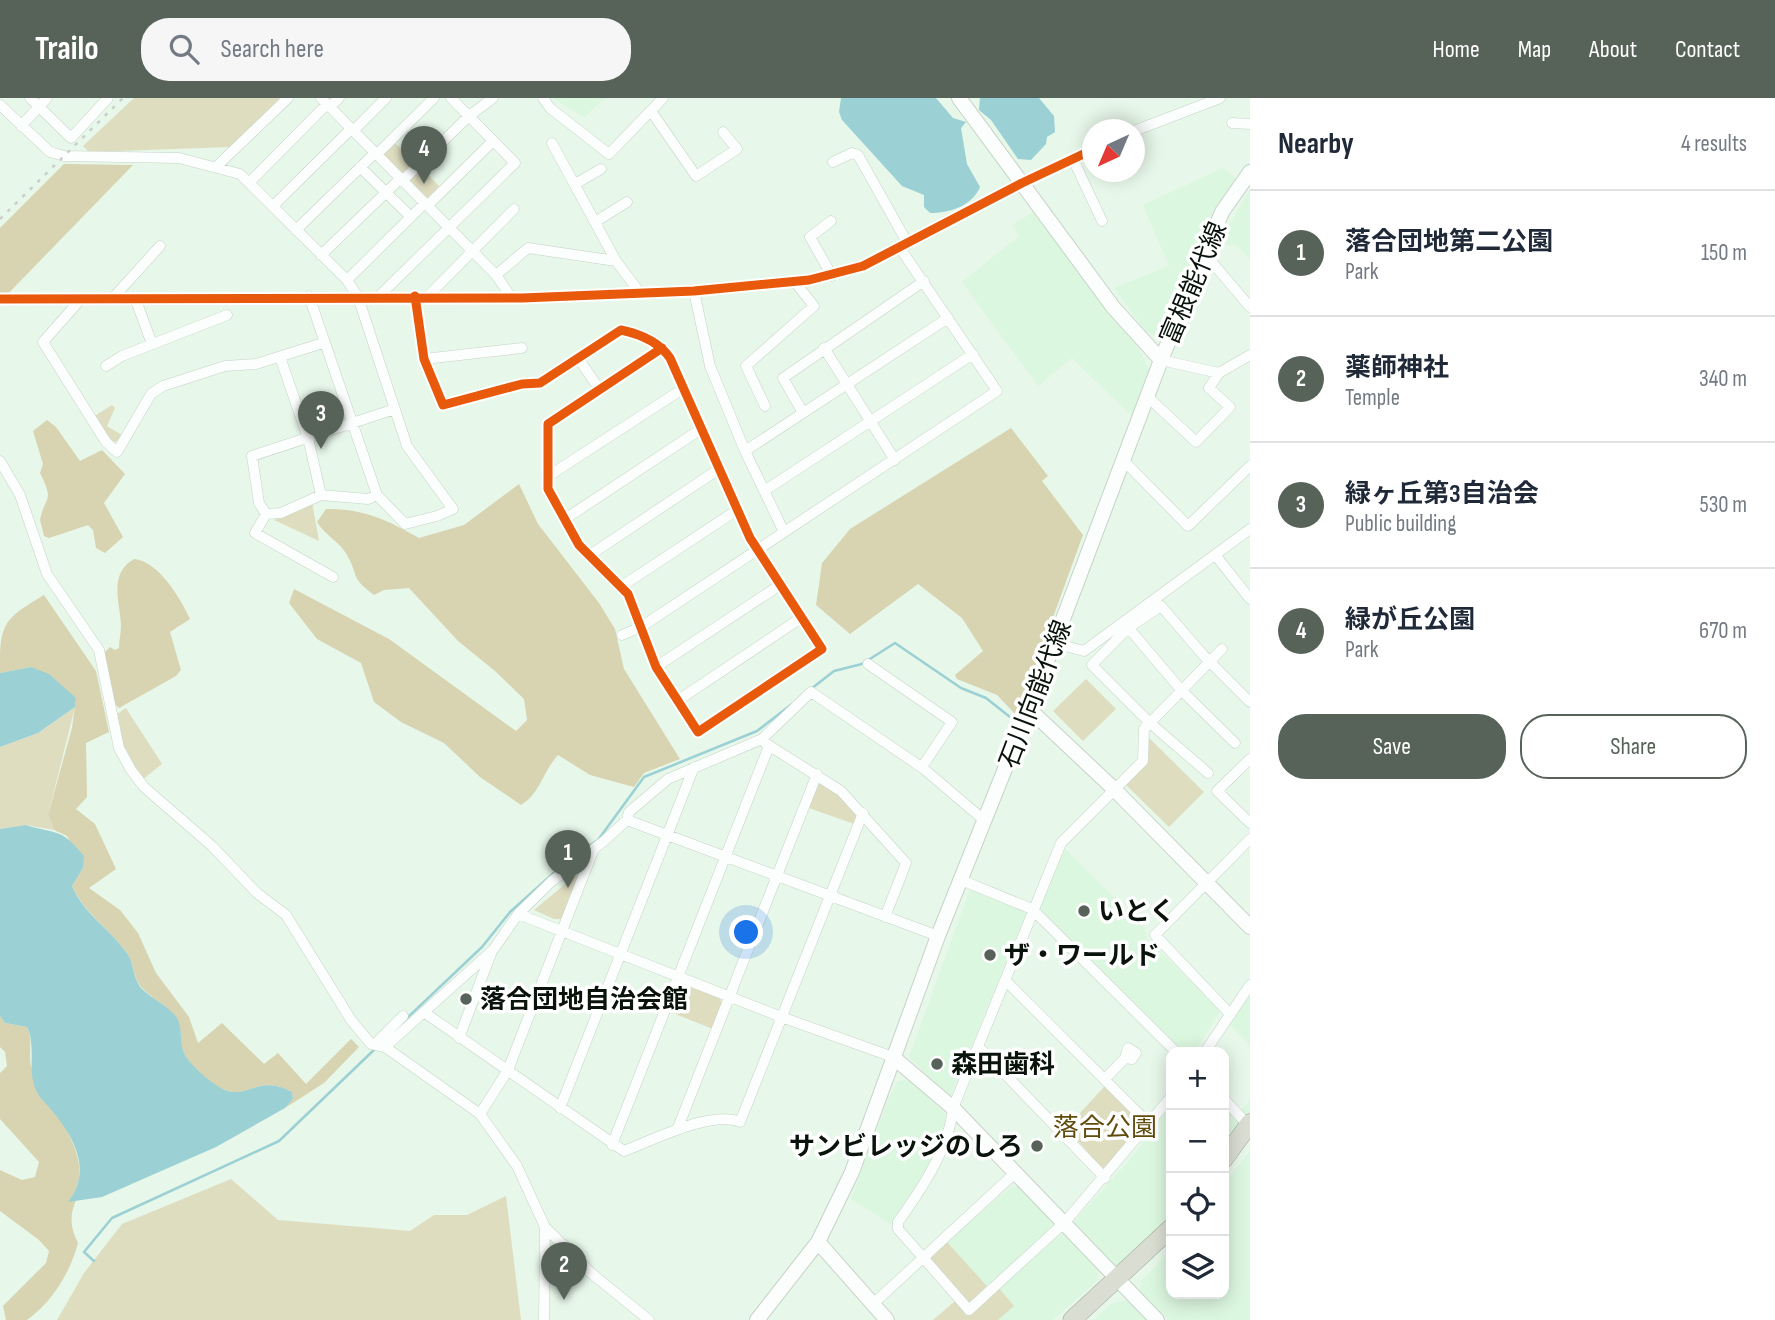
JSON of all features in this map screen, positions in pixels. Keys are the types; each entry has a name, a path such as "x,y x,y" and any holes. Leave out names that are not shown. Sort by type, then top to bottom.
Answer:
{"highway":[{"path":"1229,1152 1249,1124"},
{"path":"1072,1320 1166,1233"}],"main road":[{"path":"959,98 1113,307 1161,359"},
{"name":"富根能代線","path":"1161,359 1222,212 1250,172"},
{"name":"石川向能代線","path":"758,1320 818,1242 833,1214 872,1122 938,936 1125,463 1161,359"},
{"path":"1029,709 1114,789 1250,926"},
{"path":"893,1057 953,1108 1157,1320"},
{"path":"818,1242 887,1320"}],"street":[{"path":"30,98 71,138 108,98"},
{"path":"21,125 47,98"},
{"path":"217,166 288,98"},
{"path":"250,182 326,103 339,98"},
{"path":"273,206 386,98"},
{"path":"296,230 434,98"},
{"path":"376,299 515,163 451,98"},
{"path":"321,255 469,116 493,98"},
{"path":"543,98 550,108 609,154 663,98"},
{"path":"1145,127 1220,98"},
{"path":"326,103 496,275 511,297"},
{"path":"0,105 50,152 64,156 166,157 217,166 240,174 250,182 347,280 358,297 407,446 453,509 405,524 377,495 309,296"},
{"path":"651,111 696,176 737,149 723,132"},
{"path":"1232,123 1250,124"},
{"path":"347,280 493,141"},
{"path":"552,143 616,261 640,293"},
{"path":"622,635 641,627 997,391 924,281 858,155 852,153 833,162"},
{"path":"0,299 511,297 694,291 794,281 832,275 904,246 1022,183 1082,155"},
{"path":"1073,159 1102,221"},
{"path":"360,167 411,217"},
{"path":"575,184 601,169"},
{"path":"595,222 627,202"},
{"path":"428,296 514,209"},
{"path":"831,221 810,237 832,275"},
{"path":"113,298 159,246"},
{"path":"496,275 528,248 616,261"},
{"path":"1205,254 1250,307"},
{"path":"765,406 746,366 814,306 794,281"},
{"path":"803,412 783,378 924,281"},
{"path":"694,291 710,366 745,451 783,532"},
{"path":"415,296 424,359 443,405 522,384 540,383 621,330 651,340 662,348 670,358 757,550 821,649 700,732 656,667 628,594 579,545 548,489 546,428 662,348"},
{"path":"135,298 152,344"},
{"path":"81,299 43,342 106,442 117,452 151,394 163,386 225,366 256,364 323,343"},
{"path":"106,366 152,344 227,315"},
{"path":"745,451 948,318"},
{"path":"424,359 522,348"},
{"path":"824,348 895,460"},
{"path":"764,491 973,354"},
{"path":"1149,398 1196,442 1230,407 1209,388 1219,373 1250,355"},
{"path":"280,357 308,439 321,495"},
{"path":"579,358 600,390"},
{"path":"1161,359 1219,373"},
{"path":"547,477 684,388"},
{"path":"267,514 259,503 252,456 395,409"},
{"path":"565,519 701,429"},
{"path":"0,461 20,495 47,574 99,650 119,748 131,770 144,787 212,846 257,892 286,915 304,941 328,987 351,1020 380,1046 480,1114 516,1166 545,1227 591,1273 649,1320"},
{"path":"1125,463 1188,526 1250,466"},
{"path":"590,555 719,469"},
{"path":"267,514 281,513 321,495 368,499 377,495"},
{"path":"622,586 737,510"},
{"path":"267,514 256,533 333,577"},
{"path":"1054,643 1084,651 1125,624 1250,529"},
{"path":"1216,556 1250,598"},
{"path":"656,667 780,585"},
{"path":"1208,773 1150,723 1092,665 1125,624 1161,606 1210,662 1250,702"},
{"path":"677,701 802,618"},
{"path":"1125,624 1182,691 1234,743"},
{"path":"1166,1103 1065,1223 969,1310 898,1229 898,1222 933,1166 952,1120 953,1108 1061,843 1143,761 1144,729 1222,649"},
{"path":"868,664 951,722 922,767"},
{"path":"612,1145 765,742 811,692 922,767 985,821"},
{"path":"380,1046 425,1013 493,950 519,914 552,881 593,850 627,820 629,812 668,779 765,742"},
{"path":"765,742 841,791 906,863 885,917"},
{"path":"1250,759 1217,791 1250,823"},
{"path":"560,1108 694,767"},
{"path":"677,1130 817,774"},
{"path":"425,1013 624,1151 677,1130 727,1117 740,1122 784,1018 863,813"},
{"path":"627,820 777,873 831,897 938,936"},
{"path":"1229,1013 1155,935 1250,839"},
{"path":"480,1114 508,1070 593,850"},
{"path":"961,880 1032,909 1171,1047"},
{"path":"519,914 784,1018 893,1057"},
{"path":"459,1038 493,950"},
{"path":"1006,981 1149,1124"},
{"path":"1208,1047 1250,985"},
{"path":"380,1046 403,1016"},
{"path":"978,1046 1105,1178"},
{"path":"1105,1079 1125,1058"},
{"path":"1229,1104 1249,1124"},
{"path":"873,1304 1015,1173"},
{"path":"544,1320 545,1227"}],"shaded area":[{"path":"552,98 605,98 584,117"},
{"path":"64,164 133,165 0,302 0,228"},
{"path":"1223,168 1237,180 1167,330 1158,337 1146,332 1114,288 1169,266 1143,205"},
{"path":"1250,189 1250,260 1238,246 1218,244"},
{"path":"1035,211 1140,350 1151,374 1136,420 1072,358 1038,386 962,282 1019,236 1012,225"},
{"path":"47,420 56,427 80,461 102,450 125,474 104,503 123,537 105,553 96,548 93,530 88,525 49,538 44,536 40,520 48,494 40,473 43,464 33,431"},
{"path":"1011,428 1048,476 1042,481 1083,535 1017,716 997,695 957,679 955,675 983,651 962,618 918,584 850,634 816,605 822,563 850,529"},
{"path":"519,484 538,524 599,603 615,629 624,669 680,759 644,773 634,787 590,775 558,755 533,795 521,805 480,777 444,743 401,722 374,702 361,663 317,639 289,603 294,589 389,639 516,731 527,720 524,699 458,641 409,588 384,590 374,595 366,589 358,580 344,551 317,522 326,509 352,511 385,520 419,538 464,525"},
{"path":"134,559 143,561 160,573 190,619 170,632 181,670 176,676 119,708 115,704 104,653 110,647 115,650 119,648 121,625 118,580 126,565"},
{"path":"44,595 96,671 109,732 86,743 87,797 76,809 95,824 116,869 89,888 120,910 138,933 156,973 189,1017 198,1043 222,1023 264,1064 278,1053 306,1084 351,1039 359,1047 324,1083 285,1108 293,1099 292,1092 281,1087 271,1085 233,1092 214,1084 197,1070 183,1051 176,1018 140,986 126,952 83,904 72,886 83,868 67,836 54,830 48,815 72,728 76,698 31,667 0,673 1,644 6,625 19,611"},
{"path":"1065,849 1145,928 1147,939 1221,1010 1197,1047 1175,1047 1037,909"},
{"path":"970,889 1027,911 950,1098 909,1057"},
{"path":"1250,990 1250,1045 1229,1024 1214,1047 1210,1047"},
{"path":"0,1016 5,1023 27,1027 32,1069 68,1134 76,1151 79,1168 78,1184 69,1201 77,1198 72,1215 73,1232 78,1243 75,1254 52,1296 27,1320 6,1320 3,1306 46,1263 49,1251 39,1240 0,1211 0,1170 22,1180 35,1177 39,1162 0,1119 0,1073 7,1066 5,1052 0,1047"},
{"path":"910,1080 945,1113 947,1122 917,1191 892,1225 851,1199 889,1097 898,1081"},
{"path":"1250,1099 1250,1115 1229,1142 1229,1100 1237,1109 1244,1108"},
{"path":"1166,1112 1166,1221 1125,1264 1115,1265 1075,1226 1075,1220 1127,1163"},
{"path":"1250,1150 1250,1320 1169,1320 1140,1291 1141,1281 1166,1255 1166,1299 1229,1299 1229,1179"},
{"path":"1012,1186 1019,1186 1053,1221 1054,1229 987,1286 947,1242"},
{"path":"1059,1234 1066,1234 1098,1267 1097,1281 1053,1320 998,1320 1013,1306 999,1288"},
{"path":"1126,1300 1133,1303 1150,1320 1094,1320 1111,1304"}],"green space":[{"path":"134,98 280,98 231,147 89,152 83,146"},
{"path":"393,141 415,163 403,176 381,154"},
{"path":"419,166 442,189 429,202 406,179"},
{"path":"112,405 115,408 107,426 122,435 121,439 113,443 93,417"},
{"path":"312,502 319,541 274,520"},
{"path":"1086,679 1116,709 1083,741 1053,711"},
{"path":"75,707 48,815 54,830 26,825 0,829 0,747 38,733"},
{"path":"126,708 162,764 142,780 123,747 117,714"},
{"path":"1146,735 1204,792 1169,827 1125,784 1145,763"},
{"path":"822,782 848,801 858,817 854,824 809,808 818,784"},
{"path":"582,870 561,919 554,919 534,910"},
{"path":"681,984 720,998 722,1003 713,1029 670,1012"},
{"name":"落合公園","path":"1105,1086 1144,1125 1109,1166 1103,1169 1066,1128"},
{"path":"231,1179 278,1220 410,1231 434,1215 467,1215 506,1196 521,1320 57,1320 84,1273 122,1224"},
{"path":"947,1242 987,1286 968,1304 930,1259"},
{"path":"999,1288 1014,1306 998,1320 933,1320 955,1301 967,1314"}],"water":[{"path":"841,98 936,98 953,118 966,122 961,128 967,164 980,187 976,194 960,207 930,213 924,207 924,195 902,186 842,120 839,112"},
{"path":"980,98 1039,98 1054,116 1055,132 1047,137 1046,144 1031,160 1018,159 991,120 979,110"},
{"path":"31,667 49,674 76,698 75,707 38,733 0,747 0,673"},
{"path":"26,825 64,836 84,856 83,868 72,886 77,896 126,952 143,990 177,1018 183,1051 192,1065 225,1090 240,1092 271,1085 292,1092 293,1099 285,1108 216,1147 102,1197 68,1202 79,1179 80,1168 74,1145 62,1123 37,1092 32,1076 31,1043 27,1027 5,1023 0,1016 0,829"}],"waterway":[{"path":"811,689 834,671 862,664 895,643 961,688 986,698 1015,721"},
{"path":"406,1019 482,947 510,912 566,862 598,840 644,777 757,731 792,704"},
{"path":"94,1261 84,1252 112,1218 279,1141 376,1048"}],"railway":[{"path":"0,219 123,98"}],"cycle path":[{"path":"0,299 522,298 694,291 809,280 863,266 1082,155"},
{"path":"415,296 424,359 443,405 522,384 540,383 621,330 648,340 660,347 666,352 670,358 750,538 822,649 698,732 656,667 628,594 579,545 548,489 548,424 662,348"}],"place":[{"name":"緑が丘公園","path":"424,184"},
{"name":"緑ヶ丘第3自治会","path":"321,449"},
{"name":"落合団地第二公園","path":"568,888"},
{"name":"いとく","path":"1084,911"},
{"name":"ザ・ワールド","path":"990,955"},
{"name":"落合団地自治会館","path":"466,999"},
{"name":"森田歯科","path":"937,1064"},
{"name":"サンビレッジのしろ","path":"1037,1146"},
{"name":"薬師神社","path":"564,1300"}]}
